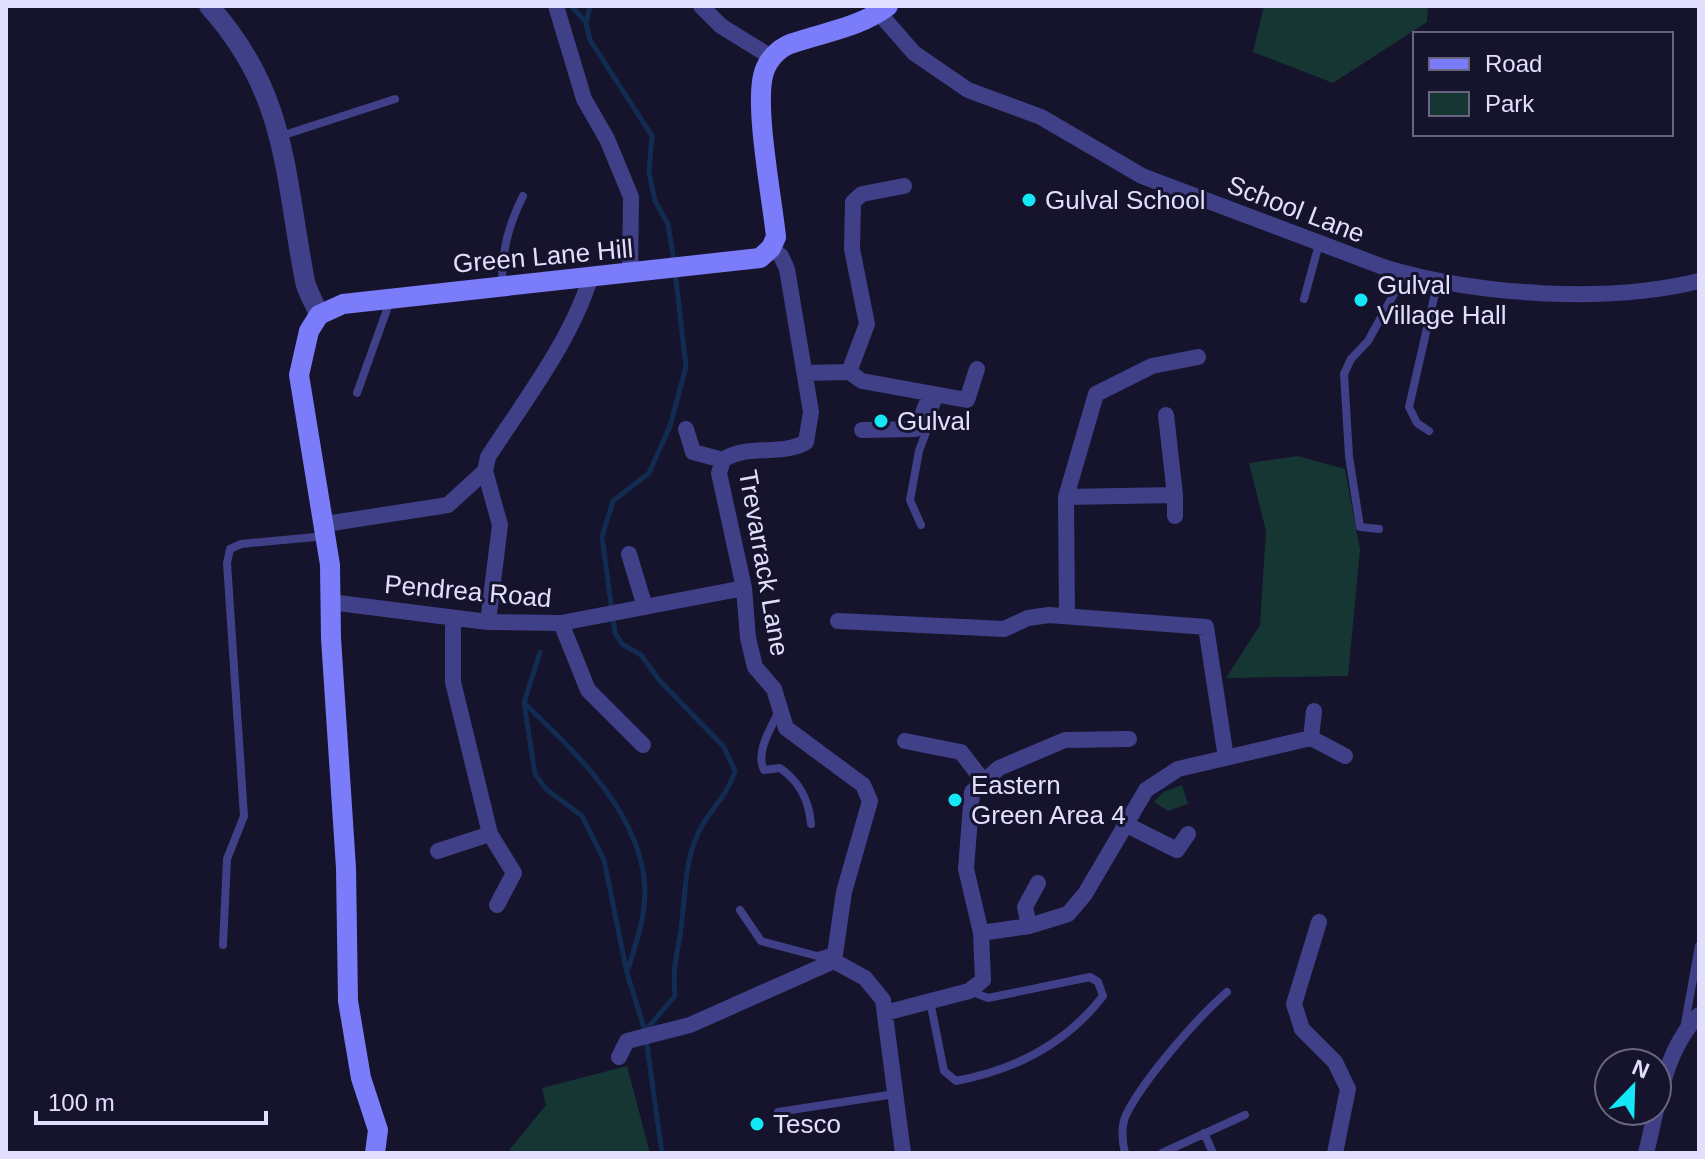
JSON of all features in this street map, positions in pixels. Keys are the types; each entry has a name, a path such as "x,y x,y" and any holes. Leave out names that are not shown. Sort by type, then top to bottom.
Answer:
{"main road":[{"path":"771,248 776,237 763,76 771,57 787,45 861,22 884,10"},
{"name":"Green Lane Hill","path":"319,315 343,304 392,297 694,268 760,258 771,248"},
{"path":"319,315 303,346 299,375 326,530 346,868 348,1001 361,1078 378,1130 375,1153"}],"street":[{"path":"209,6 253,68 281,136 305,285 319,315"},
{"path":"556,6 584,99 607,139 631,197 630,274"},
{"path":"701,6 721,26 771,57"},
{"name":"School Lane","path":"884,10 914,53 968,90 1041,117 1142,176 1405,274 1600,296 1650,292 1699,281"},
{"path":"849,372 867,324 852,249 853,202 862,194 904,186"},
{"name":"Trevarrack Lane","path":"771,248 781,256 787,269 806,373 811,412 806,442 795,448 738,450 723,460 719,473 744,588 748,638 755,667 774,689 786,728 863,785 870,801 844,892 835,956"},
{"path":"488,622 500,525 485,471 488,457 554,354 582,302 591,276"},
{"path":"1067,616 1066,497 1096,394 1152,366 1198,357"},
{"path":"806,373 849,372 862,381 967,400 977,369"},
{"path":"862,430 916,429 934,396"},
{"path":"1166,415 1175,516"},
{"path":"686,429 693,452 723,460"},
{"path":"326,530 448,505 485,471"},
{"path":"1066,497 1175,495"},
{"path":"629,554 645,607"},
{"name":"Pendrea Road","path":"330,602 488,622 561,623 744,588"},
{"path":"838,621 1004,629 1028,618 1067,616 1206,627 1226,758"},
{"path":"453,618 453,682 490,834 514,873 497,905"},
{"path":"561,623 588,690 643,745"},
{"path":"1311,738 1314,711"},
{"path":"981,933 1029,926 1068,914 1085,894 1146,790 1178,769 1311,738 1345,756"},
{"path":"885,1013 969,991 983,980 981,933 966,869 972,792 999,768 1065,740 1129,739"},
{"path":"905,741 961,752 984,782"},
{"path":"1127,825 1177,850 1188,834"},
{"path":"438,851 490,834"},
{"path":"1029,926 1025,907 1038,883"},
{"path":"1319,922 1294,1004 1302,1029 1335,1062 1348,1089 1335,1153"},
{"path":"619,1057 627,1041 690,1025 835,956 865,978 883,1000 903,1153"},
{"path":"1646,1153 1673,1051 1684,1030 1699,1015"}],"lane":[{"path":"281,136 395,99"},
{"path":"502,285 502,258 508,227 523,196"},
{"path":"1304,299 1319,244"},
{"path":"1379,529 1360,527 1349,456 1344,374 1351,359 1368,341 1405,274"},
{"path":"1429,431 1417,423 1409,407 1438,280"},
{"path":"357,393 392,297"},
{"path":"921,525 910,500 934,396"},
{"path":"223,945 227,859 244,816 227,563 230,549 241,544 326,530"},
{"path":"781,707 760,756 761,765 764,770 780,768 796,784 809,803 811,824"},
{"path":"740,910 761,941 817,956 835,956"},
{"path":"1684,1030 1699,946"},
{"path":"930,1001 944,1071 956,1081 993,1073 1049,1049 1103,996 1098,982 1090,977 988,998 969,991"},
{"path":"1125,1153 1125,1117 1156,1073 1211,1006 1227,992"},
{"path":"778,1112 895,1094"},
{"path":"1162,1153 1245,1115"},
{"path":"1204,1133 1213,1153"}],"green space":[{"path":"1264,6 1428,6 1427,22 1333,83 1253,52"},
{"path":"1298,456 1345,469 1360,550 1348,676 1226,678 1260,625 1266,531 1249,463"},
{"path":"1182,785 1188,804 1168,811 1154,802 1163,792"},
{"path":"627,1066 650,1153 507,1153 546,1105 542,1088"}],"waterway":[{"path":"571,6 586,22"},
{"path":"590,6 586,23 590,40 652,136 649,172 655,201 668,224 674,262"},
{"path":"645,1031 675,996 675,968 691,853 703,824 735,771 724,747 659,680 641,655 622,644 615,633 602,537 613,501 649,473 670,426 686,367 675,271"},
{"path":"540,652 524,703 603,786 632,836 641,863 645,891 643,911 628,969"},
{"path":"524,703 535,774 546,789 582,816 604,860 627,973 645,1031 662,1153"}],"place":[{"name":"Gulval School","path":"1029,200"},
{"name":"Gulval Village Hall","path":"1361,300"},
{"name":"Gulval","path":"881,421"},
{"name":"Eastern Green Area 4","path":"955,800"},
{"name":"Tesco","path":"757,1124"}]}
